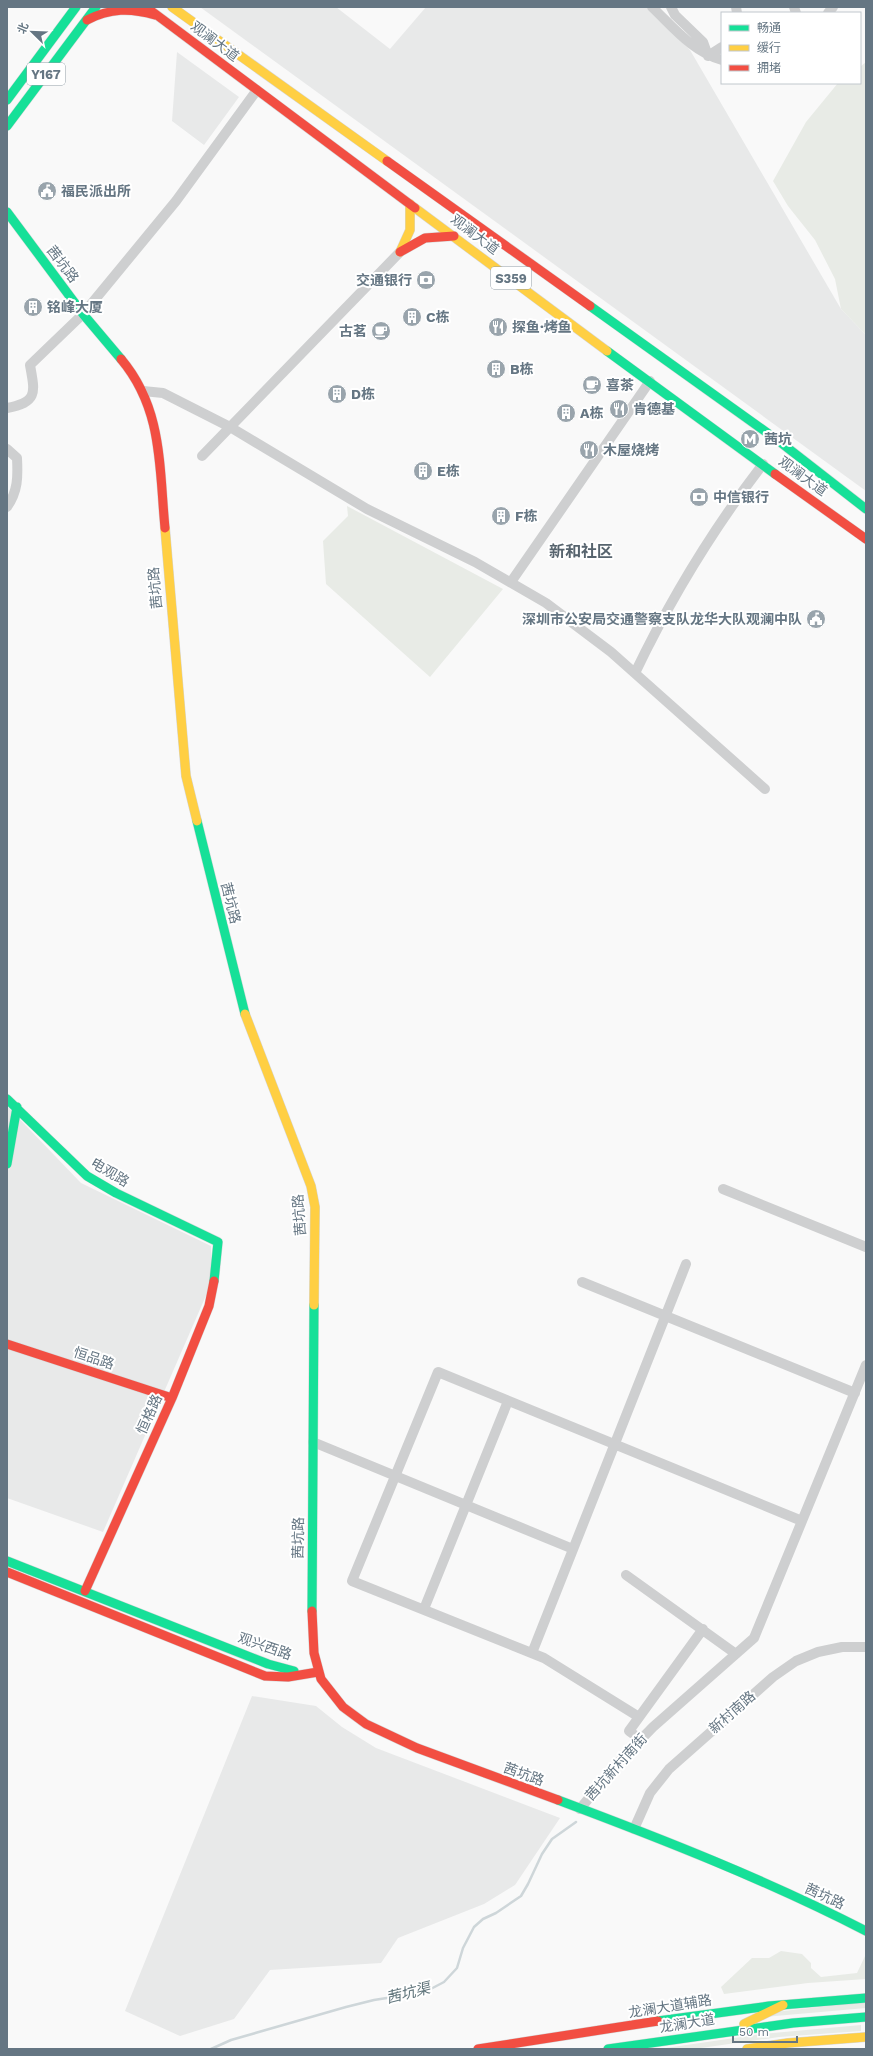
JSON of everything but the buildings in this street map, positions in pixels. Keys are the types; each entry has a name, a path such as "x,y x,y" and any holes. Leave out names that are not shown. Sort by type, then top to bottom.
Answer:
{"main road":[{"path":"67,19 72,7"},
{"name":"Y167","path":"7,100 76,7"},
{"name":"Y167","path":"7,126 96,7"},
{"name":"观澜大道","path":"146,7 410,204 866,539"},
{"name":"观澜大道","path":"172,7 780,442 866,509"},
{"path":"84,22 97,14 118,9 138,10 158,16"},
{"path":"400,252 410,230 410,204"},
{"name":"茜坑路","path":"7,212 83,314 130,370 143,391 152,414 157,439 186,776 243,1009 311,1186 315,1206 311,1600 314,1653 318,1672 324,1685 343,1706 366,1724 381,1732 488,1776 634,1829 823,1909 866,1931"},
{"path":"400,252 426,238 454,236"},
{"name":"电观路","path":"7,1099 87,1176 116,1193 218,1242"},
{"path":"7,1164 16,1107"},
{"name":"恒格路","path":"85,1591 172,1398 209,1306 215,1278 218,1242"},
{"name":"恒品路","path":"7,1344 172,1398"},
{"name":"观兴西路","path":"7,1560 277,1667 288,1670 318,1672"},
{"name":"观兴西路","path":"7,1572 265,1676 288,1677 318,1672"},
{"name":"龙澜大道辅路","path":"478,2049 716,2013 803,2002 866,1998"},
{"path":"728,2031 783,2005"},
{"name":"龙澜大道","path":"608,2049 728,2031 794,2023 863,2018"},
{"path":"747,2049 788,2043 864,2037"}],"street":[{"path":"652,7 691,45 708,56 721,60"},
{"path":"671,7 675,15 703,42 708,56"},
{"path":"708,56 721,48"},
{"path":"7,408 23,405 30,399 34,389 30,365 83,314 176,201 257,90"},
{"path":"202,456 400,252"},
{"path":"511,582 650,381"},
{"path":"143,391 163,393 230,427 367,509 511,582 568,619 611,652 765,789"},
{"path":"7,449 17,458 18,480 15,493 7,507"},
{"path":"635,673 680,587 709,541 763,464"},
{"path":"723,1189 866,1247"},
{"path":"532,1652 686,1264"},
{"path":"582,1282 855,1393"},
{"name":"茜坑新村南街","path":"580,1809 640,1739 754,1638 866,1365"},
{"path":"639,1717 532,1652 352,1581 438,1372 802,1521"},
{"path":"424,1609 508,1401"},
{"path":"313,1442 573,1549"},
{"path":"626,1575 736,1654"},
{"path":"640,1739 629,1731 702,1630"},
{"name":"新村南路","path":"634,1829 650,1793 669,1769 773,1677 796,1661 818,1652 842,1647 866,1647"}],"shaded area":[{"path":"200,7 336,7 390,49 426,7 646,7 690,50 841,309 866,335 866,491"},
{"path":"177,52 239,97 204,145 172,121"},
{"path":"866,62 866,335 841,309 835,279 815,240 788,206 773,181 806,122 837,84 861,84 861,66"},
{"path":"347,506 503,589 430,677 326,584 323,541 348,516"},
{"path":"7,1106 81,1183 211,1246 211,1284 103,1532 7,1498"},
{"path":"252,1696 316,1706 342,1727 376,1748 560,1818 515,1885 484,1904 398,1938 381,1963 270,1970 234,2019 180,2036 125,2011"},
{"path":"781,1951 802,1954 811,1963 811,1968 821,1977 857,1973 866,1954 866,1979 808,1983 724,1994 721,1987 752,1958 769,1958"},
{"path":"866,2002 866,2008 764,2017 783,2011"},
{"path":"861,2025 861,2031 779,2037 694,2049 659,2049 762,2034"}],"waterway":[{"name":"茜坑渠","path":"211,2049 231,2040 346,2007 374,2000 425,1992 444,1982 457,1968 463,1948 474,1927 483,1919 496,1913 521,1896 542,1854 552,1839 576,1822"}],"traffic: fast":[{"path":"7,100 76,7"},
{"path":"7,126 96,7"},
{"path":"7,212 83,314 121,359"},
{"path":"590,306 780,442 866,509"},
{"path":"607,351 775,474"},
{"path":"197,821 245,1014"},
{"path":"7,1099 87,1176 116,1193 218,1242 214,1281"},
{"path":"7,1164 17,1107"},
{"path":"312,1611 314,1305"},
{"path":"7,1561 268,1664 294,1671"},
{"path":"558,1800 752,1877 791,1894 866,1931"},
{"path":"658,2021 769,2006 866,1998"},
{"path":"608,2049 793,2023 866,2017"}],"traffic: slow":[{"path":"172,7 387,161"},
{"path":"400,252 410,230 410,204"},
{"path":"415,208 607,351"},
{"path":"165,528 186,776 197,821"},
{"path":"245,1014 311,1186 315,1207 314,1305"},
{"path":"744,2024 783,2005"},
{"path":"747,2049 788,2043 866,2037"}],"traffic: jam":[{"path":"146,7 415,208"},
{"path":"87,20 104,13 121,10 137,11 155,15"},
{"path":"387,161 590,306"},
{"path":"400,252 425,238 454,236"},
{"path":"121,359 135,378 145,398 152,418 160,460 165,528"},
{"path":"775,474 866,539"},
{"path":"85,1591 172,1398 209,1306 214,1281"},
{"path":"7,1344 172,1398"},
{"path":"7,1572 265,1676 288,1677 318,1672"},
{"path":"312,1611 314,1653 321,1679 343,1707 366,1724 417,1748 558,1800"},
{"path":"478,2049 658,2021"}],"place":[{"name":"福民派出所","path":"47,191"},
{"name":"交通银行","path":"426,280"},
{"name":"铭峰大厦","path":"33,307"},
{"name":"C栋","path":"412,317"},
{"name":"探鱼·烤鱼","path":"498,327"},
{"name":"古茗","path":"381,331"},
{"name":"B栋","path":"496,369"},
{"name":"喜茶","path":"592,385"},
{"name":"D栋","path":"337,394"},
{"name":"肯德基","path":"619,409"},
{"name":"A栋","path":"566,413"},
{"name":"茜坑","path":"750,439"},
{"name":"木屋烧烤","path":"589,450"},
{"name":"E栋","path":"423,471"},
{"name":"中信银行","path":"699,497"},
{"name":"F栋","path":"501,516"},
{"name":"深圳市公安局交通警察支队龙华大队观澜中队","path":"816,619"}],"district":[{"name":"新和社区","path":"581,551"}]}
